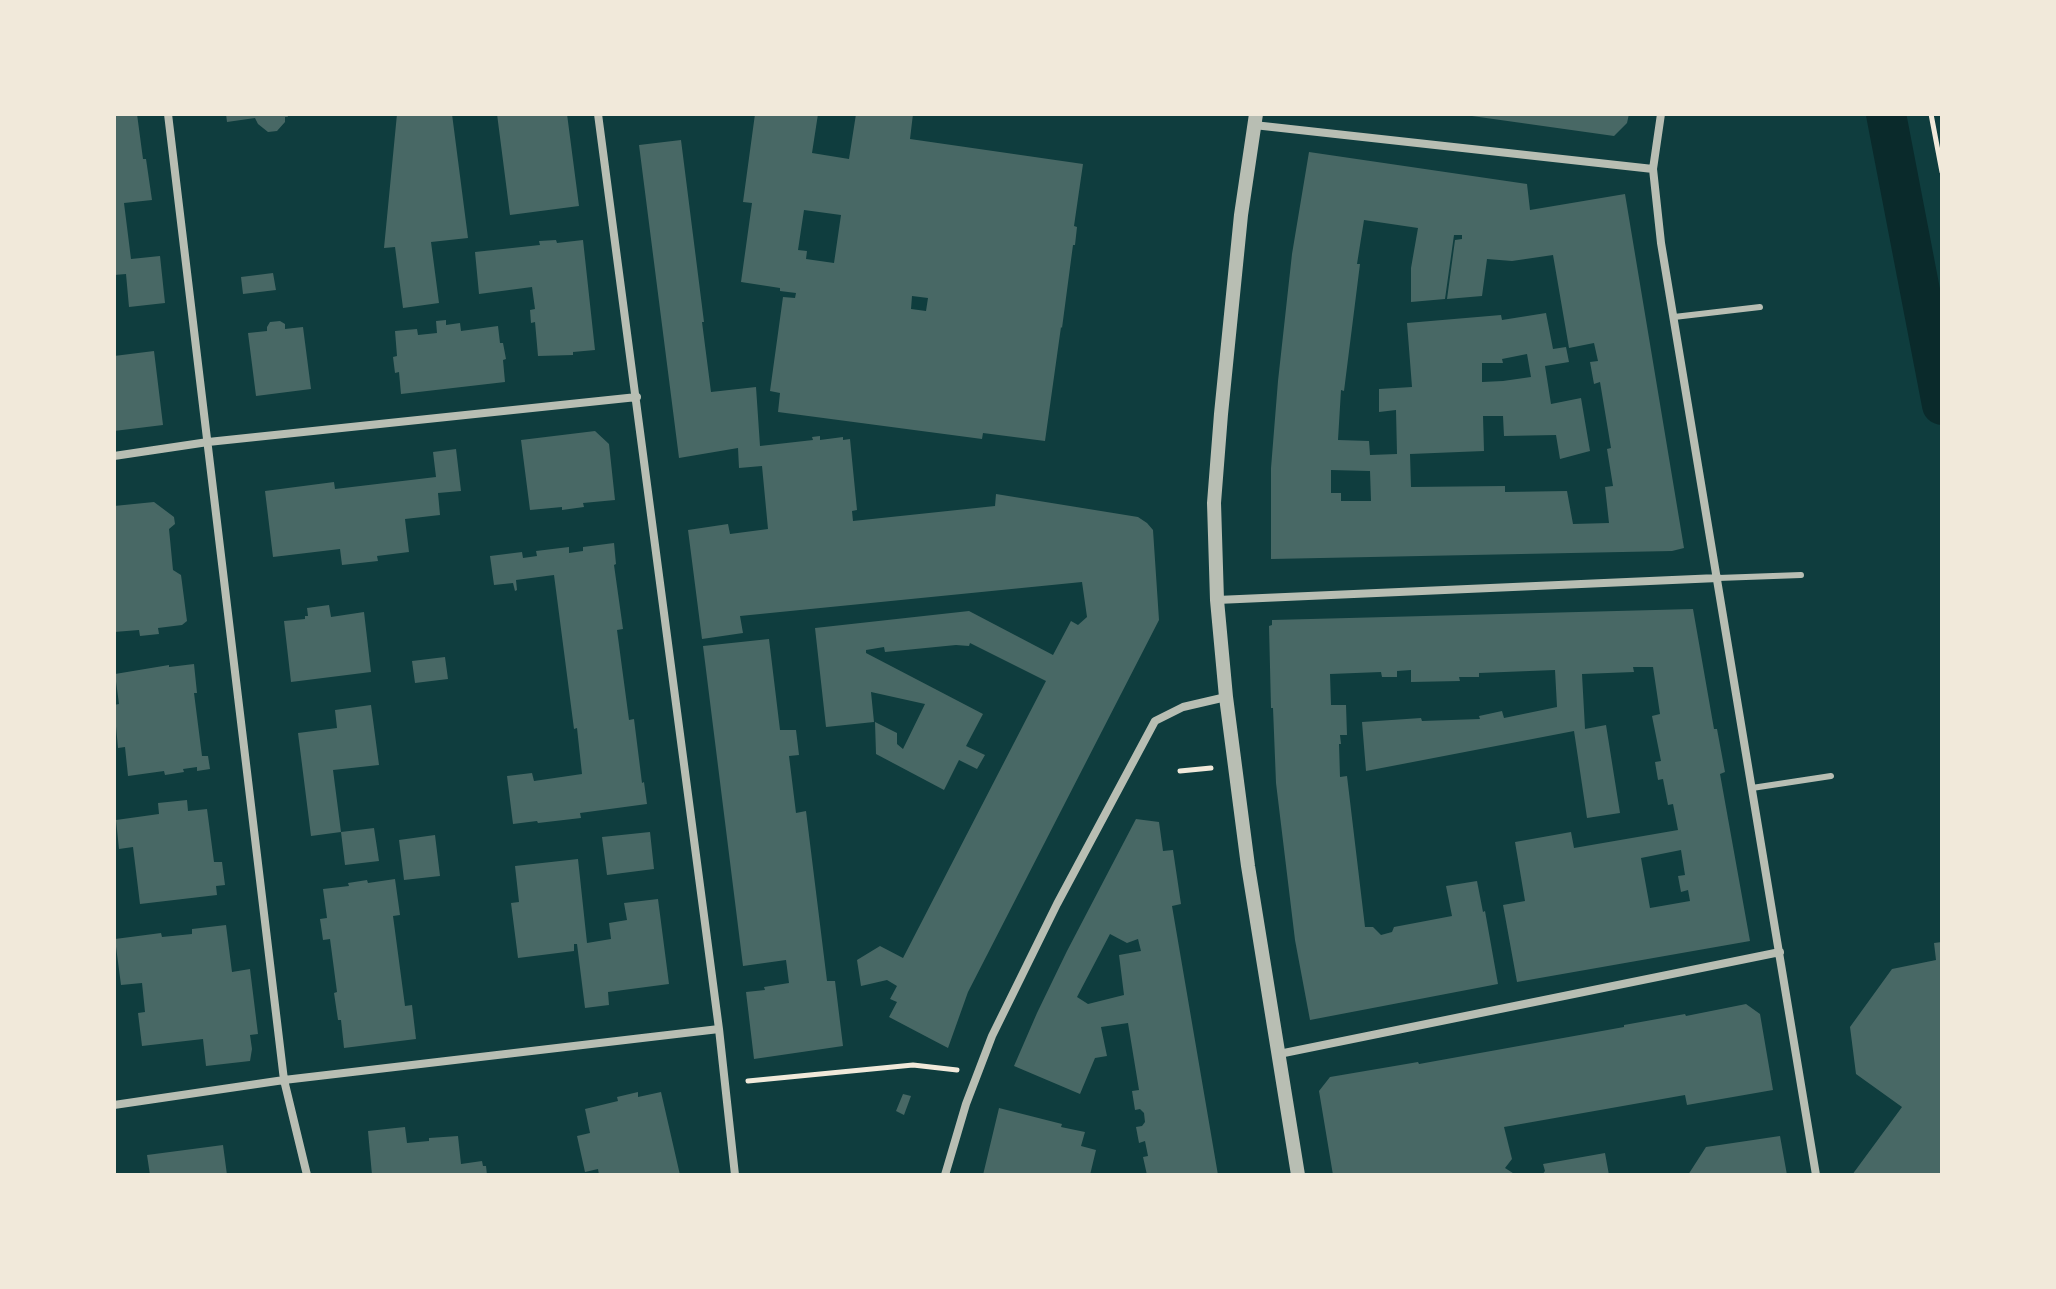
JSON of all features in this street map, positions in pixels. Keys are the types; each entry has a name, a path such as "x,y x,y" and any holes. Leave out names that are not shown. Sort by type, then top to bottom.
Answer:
{"street":[{"path":"168,114 284,1080 307,1175"},
{"path":"598,114 719,1029 735,1175"},
{"path":"1661,114 1653,169 1661,243 1816,1175"},
{"path":"1298,1175 1248,866 1217,600 1214,503 1218,443 1241,215 1255,119 1653,169"},
{"path":"114,456 208,442 637,397"},
{"path":"1217,600 1718,578"},
{"path":"945,1175 966,1104 992,1036 1057,904 1155,721 1183,707 1226,697"},
{"path":"1279,1054 1780,952"},
{"path":"114,1105 284,1080 719,1029"}],"lane":[{"path":"1674,317 1760,307"},
{"path":"1718,578 1801,575"},
{"path":"1752,788 1831,776"}],"path":[{"path":"1931,114 1942,172"},
{"path":"725,1083 913,1065 978,1073"}],"building":[{"path":"114,114 137,114 152,200 124,203 131,259 160,256 165,303 129,307 126,274 114,275"},
{"path":"226,114 287,114 288,117 277,131 268,132 255,118 227,122"},
{"path":"397,114 452,114 468,238 431,242 439,303 403,308 395,247 384,248"},
{"path":"497,114 567,114 579,206 510,215"},
{"path":"755,114 818,114 812,153 849,159 856,114 913,114 910,139 1083,164 1074,226 1077,227 1075,245 1045,441 983,433 982,439 778,412 780,393 770,391 783,297 795,298 796,293 741,282 752,203 743,202","holes":["804,210 841,215 834,263 806,259 807,251 798,250","912,296 928,298 926,311 911,309"]},
{"path":"1473,114 1629,114 1627,123 1614,136"},
{"path":"681,140 711,392 756,387 760,446 813,440 812,437 820,436 820,440 850,439 857,510 852,511 853,521 995,506 996,494 1138,517 1153,530 1159,620 968,992 948,1048 889,1017 897,1002 890,999 897,986 887,980 861,986 857,960 880,946 903,958 1046,681 970,643 969,646 885,652 884,647 866,650 866,653 983,714 966,746 985,755 977,769 959,760 944,790 876,754 875,722 897,733 897,744 903,749 925,704 871,692 874,722 826,727 815,628 969,611 1053,655 1071,621 1078,625 1087,617 1082,582 740,616 743,633 702,639 688,530 728,524 730,534 768,529 762,466 739,468 738,448 679,458 639,145"},
{"path":"1309,152 1527,184 1530,210 1625,194 1684,548 1672,551 1271,559 1271,468 1292,254","holes":["1364,220 1418,228 1411,268 1411,302 1445,299 1454,235 1462,235 1462,239 1455,240 1447,299 1482,296 1487,259 1512,261 1553,255 1569,348 1594,343 1598,361 1590,362 1594,384 1600,382 1611,448 1607,449 1613,486 1605,487 1609,523 1573,524 1567,491 1505,492 1505,486 1411,487 1410,454 1484,451 1483,416 1503,416 1504,436 1556,435 1560,459 1590,451 1581,398 1551,404 1545,366 1569,362 1566,347 1553,349 1546,313 1502,320 1501,315 1407,323 1412,387 1379,389 1379,412 1396,410 1397,454 1370,455 1369,441 1338,440 1341,390 1344,391 1360,264 1357,264","1527,354 1531,377 1482,382 1482,363 1503,363 1502,359","1331,470 1370,471 1371,501 1341,501 1341,493 1331,493"]},
{"path":"556,240 557,243 583,240 595,350 573,352 573,355 538,356 535,322 531,323 530,310 535,309 532,287 479,294 475,252 540,245 539,241"},
{"path":"273,273 276,290 243,294 241,277"},
{"path":"446,320 446,325 460,323 461,331 498,326 506,359 503,360 505,382 401,394 399,372 395,373 393,357 397,356 395,331 417,329 418,335 437,333 436,321"},
{"path":"270,322 285,324 285,329 303,327 311,389 256,396 248,333 267,331"},
{"path":"154,351 163,425 114,431 114,356"},
{"path":"595,431 609,444 615,500 583,503 584,507 562,510 562,507 530,510 521,440"},
{"path":"456,449 461,491 438,493 440,515 405,519 409,552 377,556 378,561 342,565 340,549 273,557 265,491 334,482 335,489 436,477 433,452"},
{"path":"154,502 174,517 175,524 169,529 173,570 181,575 187,621 182,625 158,628 159,634 140,636 139,630 114,632 114,506"},
{"path":"614,543 623,629 617,630 629,720 634,719 647,804 580,813 581,818 513,824 507,776 532,773 534,781 582,774 554,575 516,580 515,591 513,583 494,585 490,556 522,552 523,558 537,556 536,551 569,547 569,553 583,551 583,547"},
{"path":"329,605 331,617 364,612 371,672 291,682 284,621 305,619 308,616 307,608"},
{"path":"1693,609 1714,729 1717,729 1725,772 1720,774 1750,941 1517,982 1503,905 1525,901 1515,842 1571,832 1574,848 1678,830 1673,804 1668,805 1663,779 1658,780 1655,762 1661,761 1652,716 1660,714 1653,667 1633,667 1634,672 1582,674 1585,729 1606,725 1620,813 1587,818 1574,731 1366,771 1362,722 1421,718 1422,721 1480,719 1479,716 1502,711 1504,718 1557,707 1555,670 1479,673 1479,677 1459,677 1460,681 1411,682 1411,670 1397,671 1397,677 1382,677 1381,672 1330,674 1331,705 1346,705 1347,735 1340,735 1339,744 1340,777 1347,776 1365,927 1373,927 1381,935 1392,932 1394,927 1452,916 1446,886 1477,881 1498,984 1310,1020 1295,940 1276,783 1271,708 1269,626 1272,620","holes":["1681,850 1685,875 1678,876 1681,892 1688,890 1690,901 1650,908 1641,858"]},
{"path":"769,639 780,730 796,730 799,755 789,756 796,813 806,811 827,981 835,981 843,1046 754,1059 746,992 789,983 786,960 743,966 703,646"},
{"path":"445,657 448,679 415,683 412,661"},
{"path":"194,664 197,693 194,693 202,756 208,756 210,769 197,771 197,767 165,775 164,771 128,776 125,747 118,748 114,705 119,704 115,674"},
{"path":"371,705 379,765 333,770 341,832 311,836 298,733 337,728 335,710"},
{"path":"187,800 188,811 207,809 214,862 222,862 225,885 216,886 217,895 140,904 133,847 119,849 116,820 159,814 158,803"},
{"path":"1136,819 1159,822 1163,851 1173,850 1181,904 1172,906 1218,1175 1147,1175 1143,1157 1148,1156 1145,1141 1139,1143 1136,1127 1145,1122 1144,1113 1140,1109 1135,1110 1132,1091 1139,1090 1128,1023 1101,1027 1107,1056 1095,1058 1080,1094 1014,1066 1067,951","holes":["1110,934 1127,943 1138,939 1141,951 1119,955 1124,995 1088,1004 1077,997"]},
{"path":"374,828 379,861 345,865 341,832"},
{"path":"650,832 654,869 607,875 602,837"},
{"path":"435,835 440,876 404,880 399,840"},
{"path":"578,859 587,943 611,939 609,923 627,920 624,903 658,899 669,984 608,992 609,1005 585,1008 577,944 574,944 574,951 518,958 511,903 519,902 515,866"},
{"path":"395,879 400,915 393,916 405,1006 412,1005 416,1039 344,1048 334,993 337,992 330,939 323,940 320,919 327,918 323,889 367,880 368,883"},
{"path":"226,925 232,972 250,969 258,1034 250,1035 250,1061 206,1066 203,1039 142,1046 138,1013 145,1012 142,983 121,985 115,939 161,933 162,937 192,934 192,929"},
{"path":"1942,942 1942,1175 1852,1175 1902,1107 1856,1074 1850,1027 1892,969 1936,960 1934,943"},
{"path":"1746,1004 1760,1014 1773,1090 1687,1105 1685,1095 1504,1127 1512,1159 1505,1168 1516,1175 1333,1175 1319,1091 1330,1077 1419,1064"},
{"path":"638,1092 638,1097 661,1092 680,1175 599,1175 598,1169 585,1172 577,1136 590,1133 585,1109 618,1101 617,1097"},
{"path":"903,1094 911,1096 904,1115 896,1111"},
{"path":"999,1108 1085,1132 1081,1146 1096,1150 1090,1175 983,1175"},
{"path":"405,1127 407,1143 458,1136 461,1164 482,1161 487,1175 372,1175 368,1131"},
{"path":"1780,1136 1787,1175 1688,1175 1706,1147"},
{"path":"223,1145 227,1175 150,1175 147,1155"},
{"path":"1605,1153 1609,1175 1542,1175 1545,1171 1543,1164"}],"waterway":[{"path":"1886,114 1942,405"}]}
